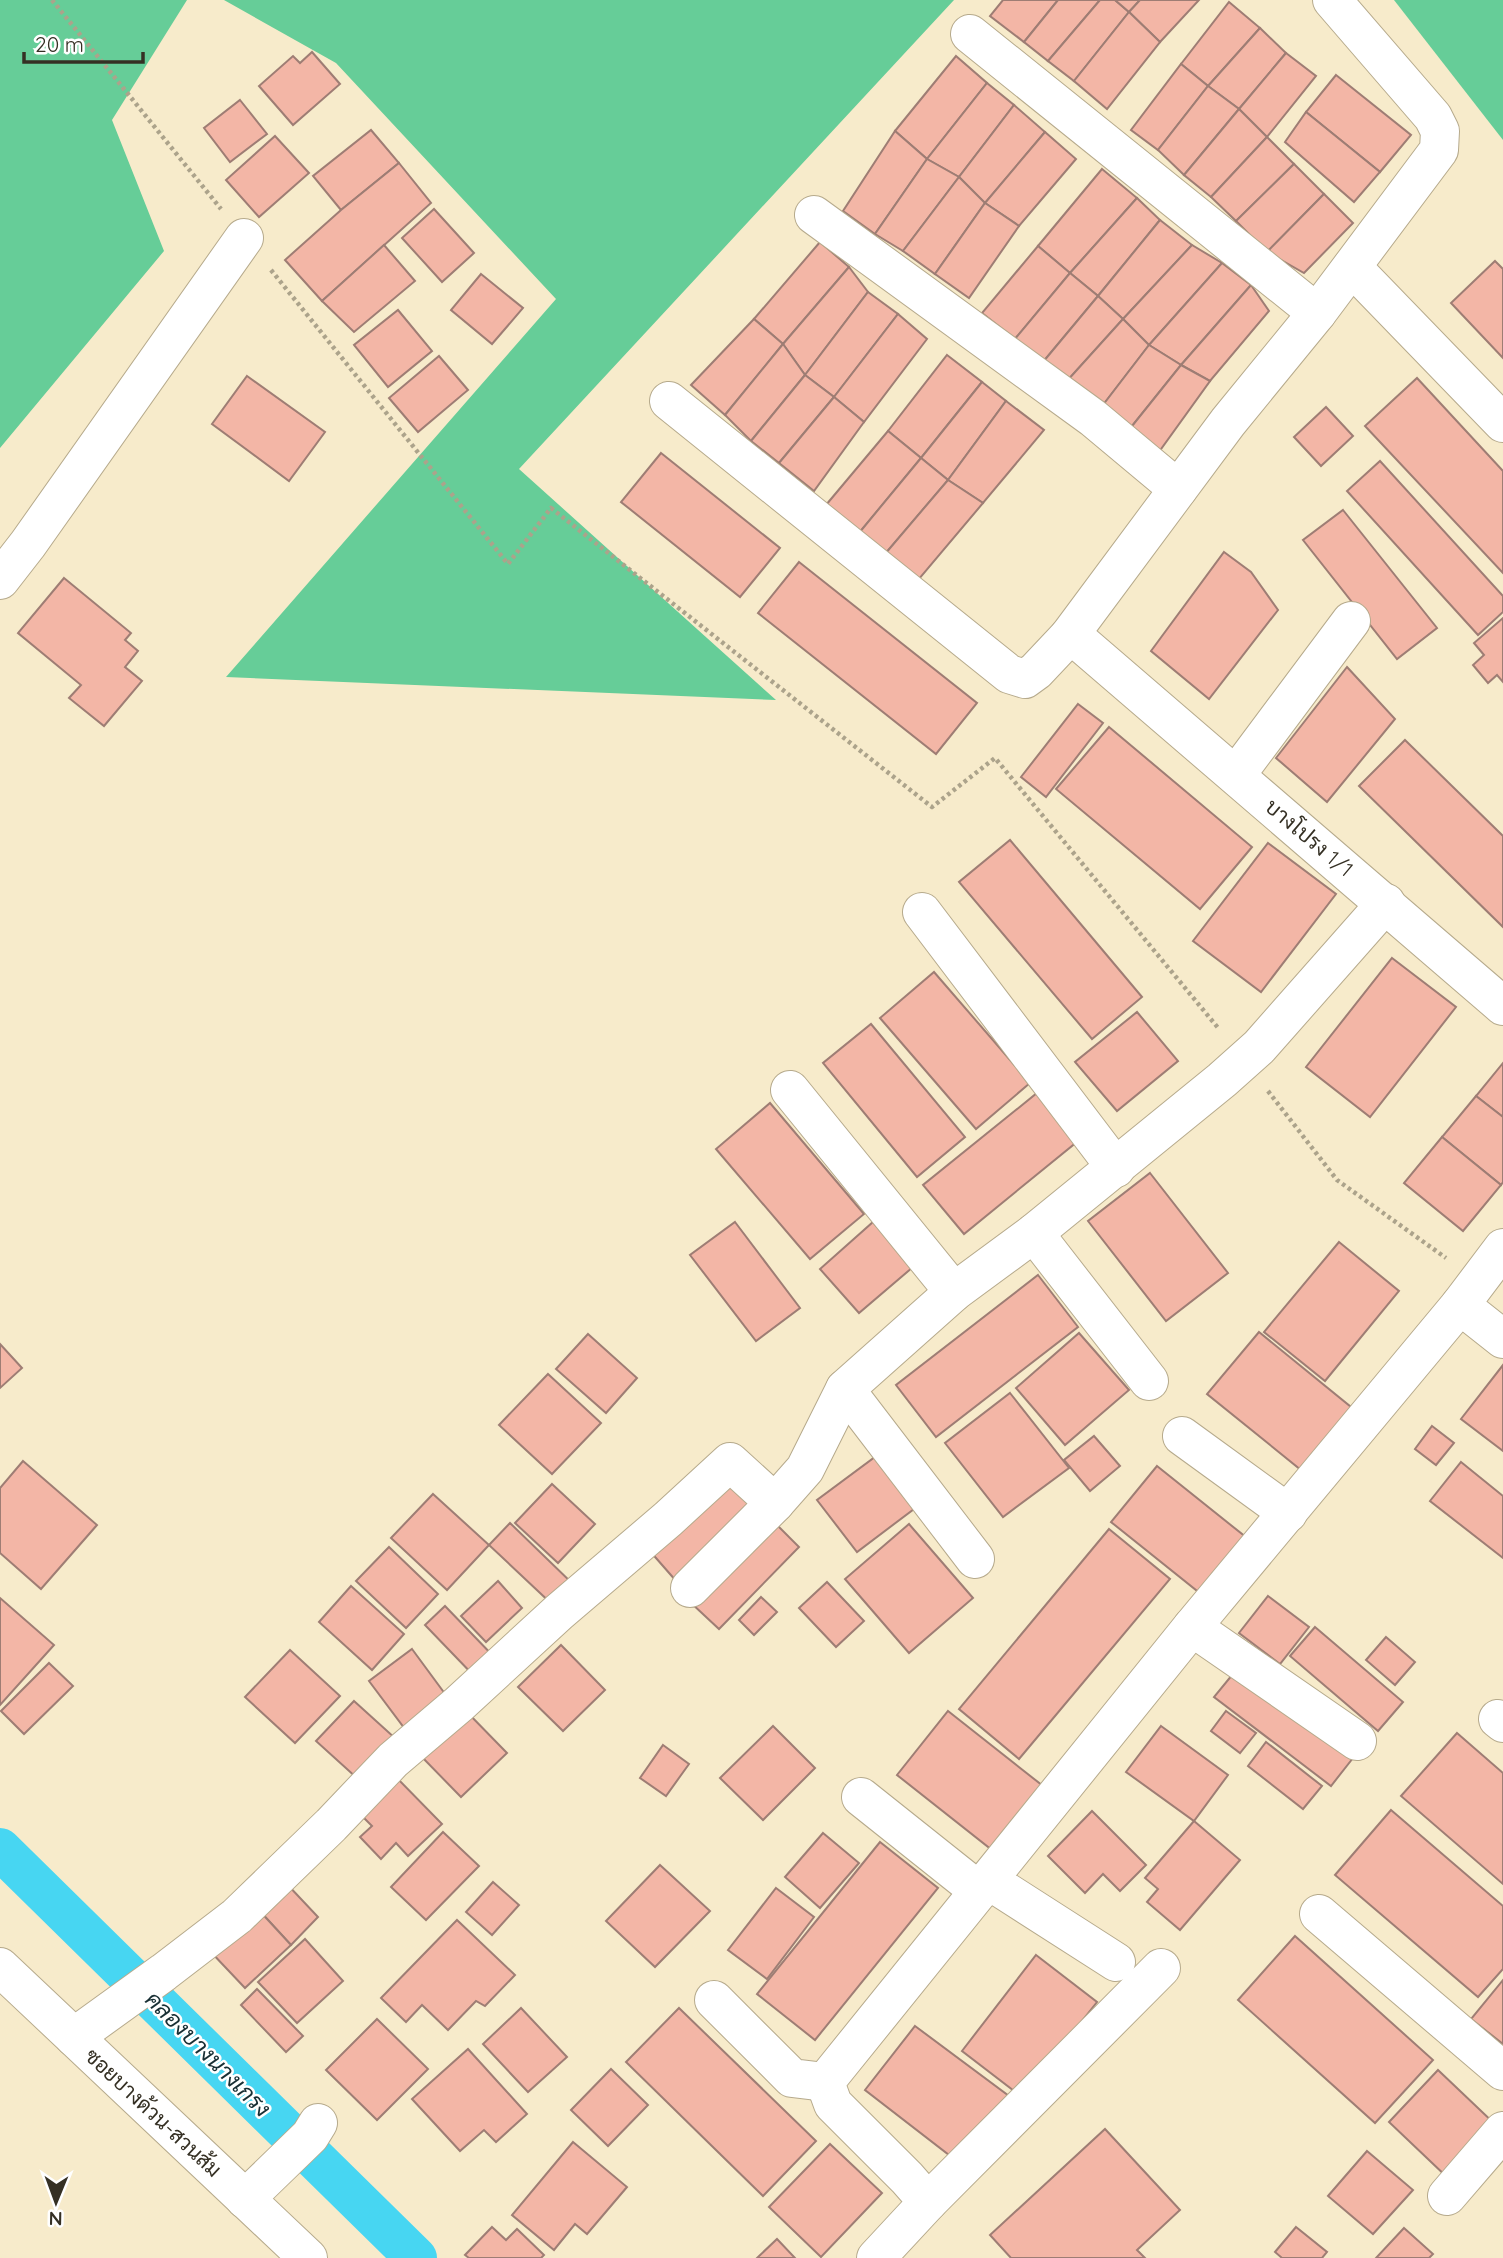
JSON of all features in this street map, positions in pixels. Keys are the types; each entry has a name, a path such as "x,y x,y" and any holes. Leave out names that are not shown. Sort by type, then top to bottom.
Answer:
{"street":[{"path":"669,401 1009,674 1025,679 1074,639 1228,422 1317,313 1439,150 1440,131 1433,117 1332,0"},
{"path":"971,34 1317,313"},
{"path":"814,215 1093,418 1178,489"},
{"path":"0,580 29,544 244,238"},
{"path":"1352,267 1503,423"},
{"path":"1236,775 1351,621"},
{"name":"บางโปรง 1/1","path":"1074,639 1386,903 1502,1005"},
{"path":"690,1588 806,1469 845,1389 954,1292 1116,1168 1244,1059 1386,903"},
{"path":"922,912 1116,1168"},
{"path":"790,1090 954,1292"},
{"path":"1034,1233 1149,1381"},
{"path":"825,2082 1192,1627 1469,1293 1503,1248"},
{"path":"1469,1293 1503,1339"},
{"path":"845,1389 975,1559"},
{"path":"1182,1436 1288,1513"},
{"path":"74,2037 237,1916 331,1825 393,1760 730,1462 775,1503"},
{"path":"1192,1627 1357,1741"},
{"path":"861,1797 984,1886 1116,1962"},
{"path":"1319,1914 1503,2071"},
{"name":"ซอยบางด้วน-สวนส้ม","path":"0,1967 74,2037 257,2188 307,2258"},
{"path":"876,2258 928,2202 1161,1968"},
{"path":"714,2000 792,2078 825,2082"},
{"path":"825,2082 833,2104 928,2202"},
{"path":"257,2188 314,2130"},
{"path":"1447,2196 1503,2131"}],"path":[{"path":"52,0 509,564 551,508 932,807 995,758 1244,1059 1337,1180 1469,1293"}],"green space":[{"path":"0,0 187,0 112,120 164,251 0,448"},
{"path":"224,0 954,0 519,469 776,700 226,677 556,299 336,63"},
{"path":"1394,0 1503,0 1503,140"}],"building":[{"path":"1003,0 1058,0 1024,42 990,16"},
{"path":"1058,0 1100,0 1048,61 1024,42"},
{"path":"1100,0 1115,0 1129,12 1074,81 1048,61"},
{"path":"1115,0 1140,0 1129,12"},
{"path":"1140,0 1199,0 1160,42 1129,12"},
{"path":"1229,2 1260,28 1208,86 1181,64"},
{"path":"1129,12 1160,42 1107,109 1074,81"},
{"path":"1260,28 1286,53 1239,109 1208,86"},
{"path":"312,52 340,84 293,125 259,86 293,56 300,63"},
{"path":"1286,53 1316,76 1267,137 1239,109"},
{"path":"956,56 987,83 927,159 895,131"},
{"path":"1181,64 1208,86 1158,150 1131,130"},
{"path":"1336,75 1411,135 1380,172 1306,112"},
{"path":"987,83 1014,105 959,177 927,159"},
{"path":"1208,86 1239,109 1184,175 1158,150"},
{"path":"240,100 267,134 230,162 204,128"},
{"path":"1014,105 1045,132 985,203 959,177"},
{"path":"1239,109 1267,137 1211,197 1184,175"},
{"path":"1306,112 1380,172 1354,202 1285,142"},
{"path":"371,130 399,163 341,210 313,176"},
{"path":"895,131 927,159 875,234 843,211"},
{"path":"1045,132 1076,159 1019,226 985,203"},
{"path":"275,136 309,173 259,217 226,180"},
{"path":"1267,137 1294,164 1236,221 1211,197"},
{"path":"927,159 959,177 903,251 875,234"},
{"path":"399,163 431,203 322,301 285,260"},
{"path":"1294,164 1324,194 1267,252 1236,221"},
{"path":"1102,169 1137,198 1070,273 1038,246"},
{"path":"959,177 985,203 935,274 903,251"},
{"path":"1324,194 1353,223 1304,273 1267,252"},
{"path":"1137,198 1160,220 1098,296 1070,273"},
{"path":"985,203 1019,226 969,298 935,274"},
{"path":"434,209 474,253 442,282 402,238"},
{"path":"1160,220 1192,245 1123,319 1098,296"},
{"path":"820,242 849,267 783,344 754,319"},
{"path":"384,245 415,281 354,332 322,301"},
{"path":"1192,245 1222,263 1149,345 1123,319"},
{"path":"1038,246 1070,273 1015,339 982,313"},
{"path":"1495,261 1503,269 1503,358 1451,303"},
{"path":"1222,263 1251,285 1181,365 1149,345"},
{"path":"849,267 868,292 805,375 783,344"},
{"path":"1070,273 1098,296 1033,374 1015,339"},
{"path":"481,274 523,308 492,344 451,310"},
{"path":"1251,285 1269,311 1210,381 1181,365"},
{"path":"868,292 898,314 834,397 805,375"},
{"path":"1098,296 1123,319 1057,392 1033,374"},
{"path":"398,310 432,351 388,387 354,345"},
{"path":"898,314 927,339 864,422 834,397"},
{"path":"754,319 783,344 725,415 691,385"},
{"path":"1123,319 1149,345 1093,418 1057,392"},
{"path":"783,344 805,375 751,441 725,415"},
{"path":"1149,345 1181,365 1120,441 1093,418"},
{"path":"947,355 982,382 921,458 888,431"},
{"path":"439,356 468,390 418,432 389,398"},
{"path":"1181,365 1210,381 1156,456 1120,441"},
{"path":"805,375 834,397 779,463 751,441"},
{"path":"247,376 325,432 289,481 212,424"},
{"path":"1417,378 1503,471 1503,573 1365,426"},
{"path":"982,382 1006,401 948,480 921,458"},
{"path":"834,397 864,422 814,491 779,463"},
{"path":"1006,401 1044,430 983,503 948,480"},
{"path":"1326,407 1353,436 1321,466 1294,437"},
{"path":"888,431 921,458 859,533 826,505"},
{"path":"661,453 780,548 740,597 621,502"},
{"path":"921,458 948,480 885,554 859,533"},
{"path":"1380,461 1503,596 1503,612 1478,635 1347,491"},
{"path":"948,480 983,503 919,579 885,554"},
{"path":"1343,510 1437,628 1397,659 1303,540"},
{"path":"1224,552 1251,572 1278,610 1209,699 1151,651"},
{"path":"799,562 977,703 936,754 758,613"},
{"path":"64,578 131,633 125,640 138,651 125,667 142,681 104,726 69,698 81,685 18,633"},
{"path":"1503,618 1503,682 1497,675 1488,683 1473,665 1484,655 1474,643"},
{"path":"1347,667 1395,719 1327,802 1276,758"},
{"path":"1078,704 1103,723 1046,797 1021,777"},
{"path":"1109,727 1252,847 1200,909 1056,789"},
{"path":"1405,740 1503,836 1503,927 1359,786"},
{"path":"1010,840 1142,997 1092,1039 959,882"},
{"path":"1268,843 1336,894 1261,992 1193,941"},
{"path":"1392,958 1456,1007 1370,1117 1306,1067"},
{"path":"934,972 1030,1083 976,1129 880,1018"},
{"path":"1137,1012 1178,1061 1117,1111 1075,1062"},
{"path":"871,1024 965,1137 917,1177 823,1063"},
{"path":"1503,1063 1503,1117 1476,1096"},
{"path":"1037,1093 1078,1141 964,1234 923,1185"},
{"path":"1476,1096 1503,1117 1501,1185 1442,1137"},
{"path":"770,1103 864,1214 810,1259 716,1149"},
{"path":"1442,1137 1501,1185 1463,1231 1404,1183"},
{"path":"1150,1173 1228,1273 1166,1321 1088,1221"},
{"path":"735,1222 800,1308 756,1341 690,1255"},
{"path":"873,1222 913,1267 859,1313 820,1269"},
{"path":"1339,1242 1399,1291 1325,1381 1264,1332"},
{"path":"1038,1275 1078,1327 936,1437 896,1385"},
{"path":"1259,1332 1351,1407 1301,1470 1207,1394"},
{"path":"1079,1333 1129,1390 1065,1445 1016,1388"},
{"path":"588,1334 637,1378 606,1413 556,1369"},
{"path":"0,1344 22,1368 0,1388"},
{"path":"1503,1365 1503,1451 1461,1419"},
{"path":"548,1374 601,1423 552,1474 499,1425"},
{"path":"1010,1393 1069,1468 1003,1517 945,1443"},
{"path":"1432,1426 1454,1443 1436,1465 1415,1449"},
{"path":"1094,1436 1120,1466 1090,1491 1064,1460"},
{"path":"879,1454 918,1506 857,1552 817,1500"},
{"path":"23,1461 97,1525 41,1589 0,1553 0,1488"},
{"path":"1461,1462 1503,1496 1503,1558 1430,1501"},
{"path":"1157,1466 1247,1538 1201,1594 1111,1522"},
{"path":"731,1478 759,1510 677,1582 649,1550"},
{"path":"552,1484 595,1524 558,1563 515,1523"},
{"path":"433,1494 489,1545 447,1590 391,1538"},
{"path":"771,1519 799,1547 719,1629 690,1602"},
{"path":"510,1523 575,1586 555,1607 489,1545"},
{"path":"909,1524 973,1598 909,1653 845,1579"},
{"path":"1109,1529 1170,1579 1019,1759 959,1709"},
{"path":"389,1547 438,1594 406,1628 356,1581"},
{"path":"498,1581 522,1608 486,1642 461,1616"},
{"path":"827,1582 864,1621 836,1647 799,1608"},
{"path":"351,1586 404,1634 372,1670 319,1622"},
{"path":"1268,1596 1309,1627 1280,1664 1239,1633"},
{"path":"761,1597 777,1612 754,1635 739,1620"},
{"path":"0,1598 54,1645 0,1705"},
{"path":"445,1606 498,1661 478,1680 425,1625"},
{"path":"1315,1627 1403,1702 1378,1731 1290,1656"},
{"path":"1386,1637 1415,1662 1395,1685 1366,1660"},
{"path":"561,1645 605,1690 563,1731 518,1687"},
{"path":"412,1649 451,1702 408,1733 369,1681"},
{"path":"290,1650 340,1696 295,1743 245,1697"},
{"path":"49,1663 73,1686 24,1734 1,1711"},
{"path":"1237,1669 1353,1758 1331,1786 1214,1697"},
{"path":"354,1701 396,1739 358,1779 316,1741"},
{"path":"464,1709 507,1753 461,1797 418,1753"},
{"path":"948,1711 1043,1786 992,1850 897,1775"},
{"path":"1226,1711 1256,1733 1240,1753 1211,1731"},
{"path":"773,1726 815,1768 763,1820 720,1778"},
{"path":"1161,1726 1228,1775 1194,1821 1126,1772"},
{"path":"1457,1733 1503,1773 1503,1884 1401,1796"},
{"path":"1266,1742 1322,1786 1303,1809 1248,1766"},
{"path":"663,1745 689,1764 666,1796 640,1778"},
{"path":"394,1775 442,1824 408,1856 396,1843 381,1859 360,1837 372,1826 357,1811"},
{"path":"1391,1810 1503,1906 1503,1969 1478,1997 1335,1875"},
{"path":"1092,1811 1146,1865 1120,1891 1103,1874 1085,1893 1048,1856"},
{"path":"1194,1821 1240,1860 1180,1930 1147,1902 1158,1889 1145,1878"},
{"path":"443,1832 479,1866 426,1920 391,1887"},
{"path":"823,1833 859,1863 820,1908 785,1877"},
{"path":"880,1842 938,1888 815,2040 757,1994"},
{"path":"660,1865 710,1911 655,1967 606,1921"},
{"path":"285,1882 318,1917 291,1945 256,1907"},
{"path":"493,1882 519,1905 492,1935 466,1912"},
{"path":"776,1888 814,1917 767,1979 728,1950"},
{"path":"256,1907 291,1945 245,1988 209,1950"},
{"path":"457,1920 515,1975 485,2006 476,2001 448,2030 422,2005 406,2022 381,1998"},
{"path":"1295,1936 1433,2060 1375,2123 1238,2000"},
{"path":"305,1939 343,1981 297,2023 258,1982"},
{"path":"1036,1955 1097,2002 1022,2097 962,2051"},
{"path":"1503,1980 1503,2044 1471,2019"},
{"path":"257,1989 303,2036 286,2052 241,2005"},
{"path":"521,2008 567,2057 528,2092 483,2044"},
{"path":"679,2008 816,2141 763,2196 626,2062"},
{"path":"377,2019 428,2069 377,2120 326,2070"},
{"path":"915,2026 1013,2099 962,2165 865,2090"},
{"path":"468,2049 527,2114 496,2142 484,2130 460,2151 412,2099"},
{"path":"611,2069 648,2105 608,2146 571,2110"},
{"path":"1438,2070 1498,2127 1449,2179 1389,2122"},
{"path":"1105,2129 1180,2210 1137,2250 1145,2258 1011,2258 990,2235"},
{"path":"573,2142 627,2187 587,2234 575,2224 554,2250 512,2215"},
{"path":"830,2144 882,2193 821,2257 769,2207"},
{"path":"1367,2151 1413,2190 1373,2234 1328,2196"},
{"path":"492,2227 506,2240 517,2229 544,2255 541,2258 469,2258 465,2255"},
{"path":"1296,2227 1327,2252 1322,2258 1282,2258 1275,2252"},
{"path":"1404,2228 1433,2254 1429,2258 1376,2258"},
{"path":"777,2239 795,2258 757,2258"}],"waterway":[{"name":"คลองบางนางเกรง","path":"0,1849 416,2258"}]}
